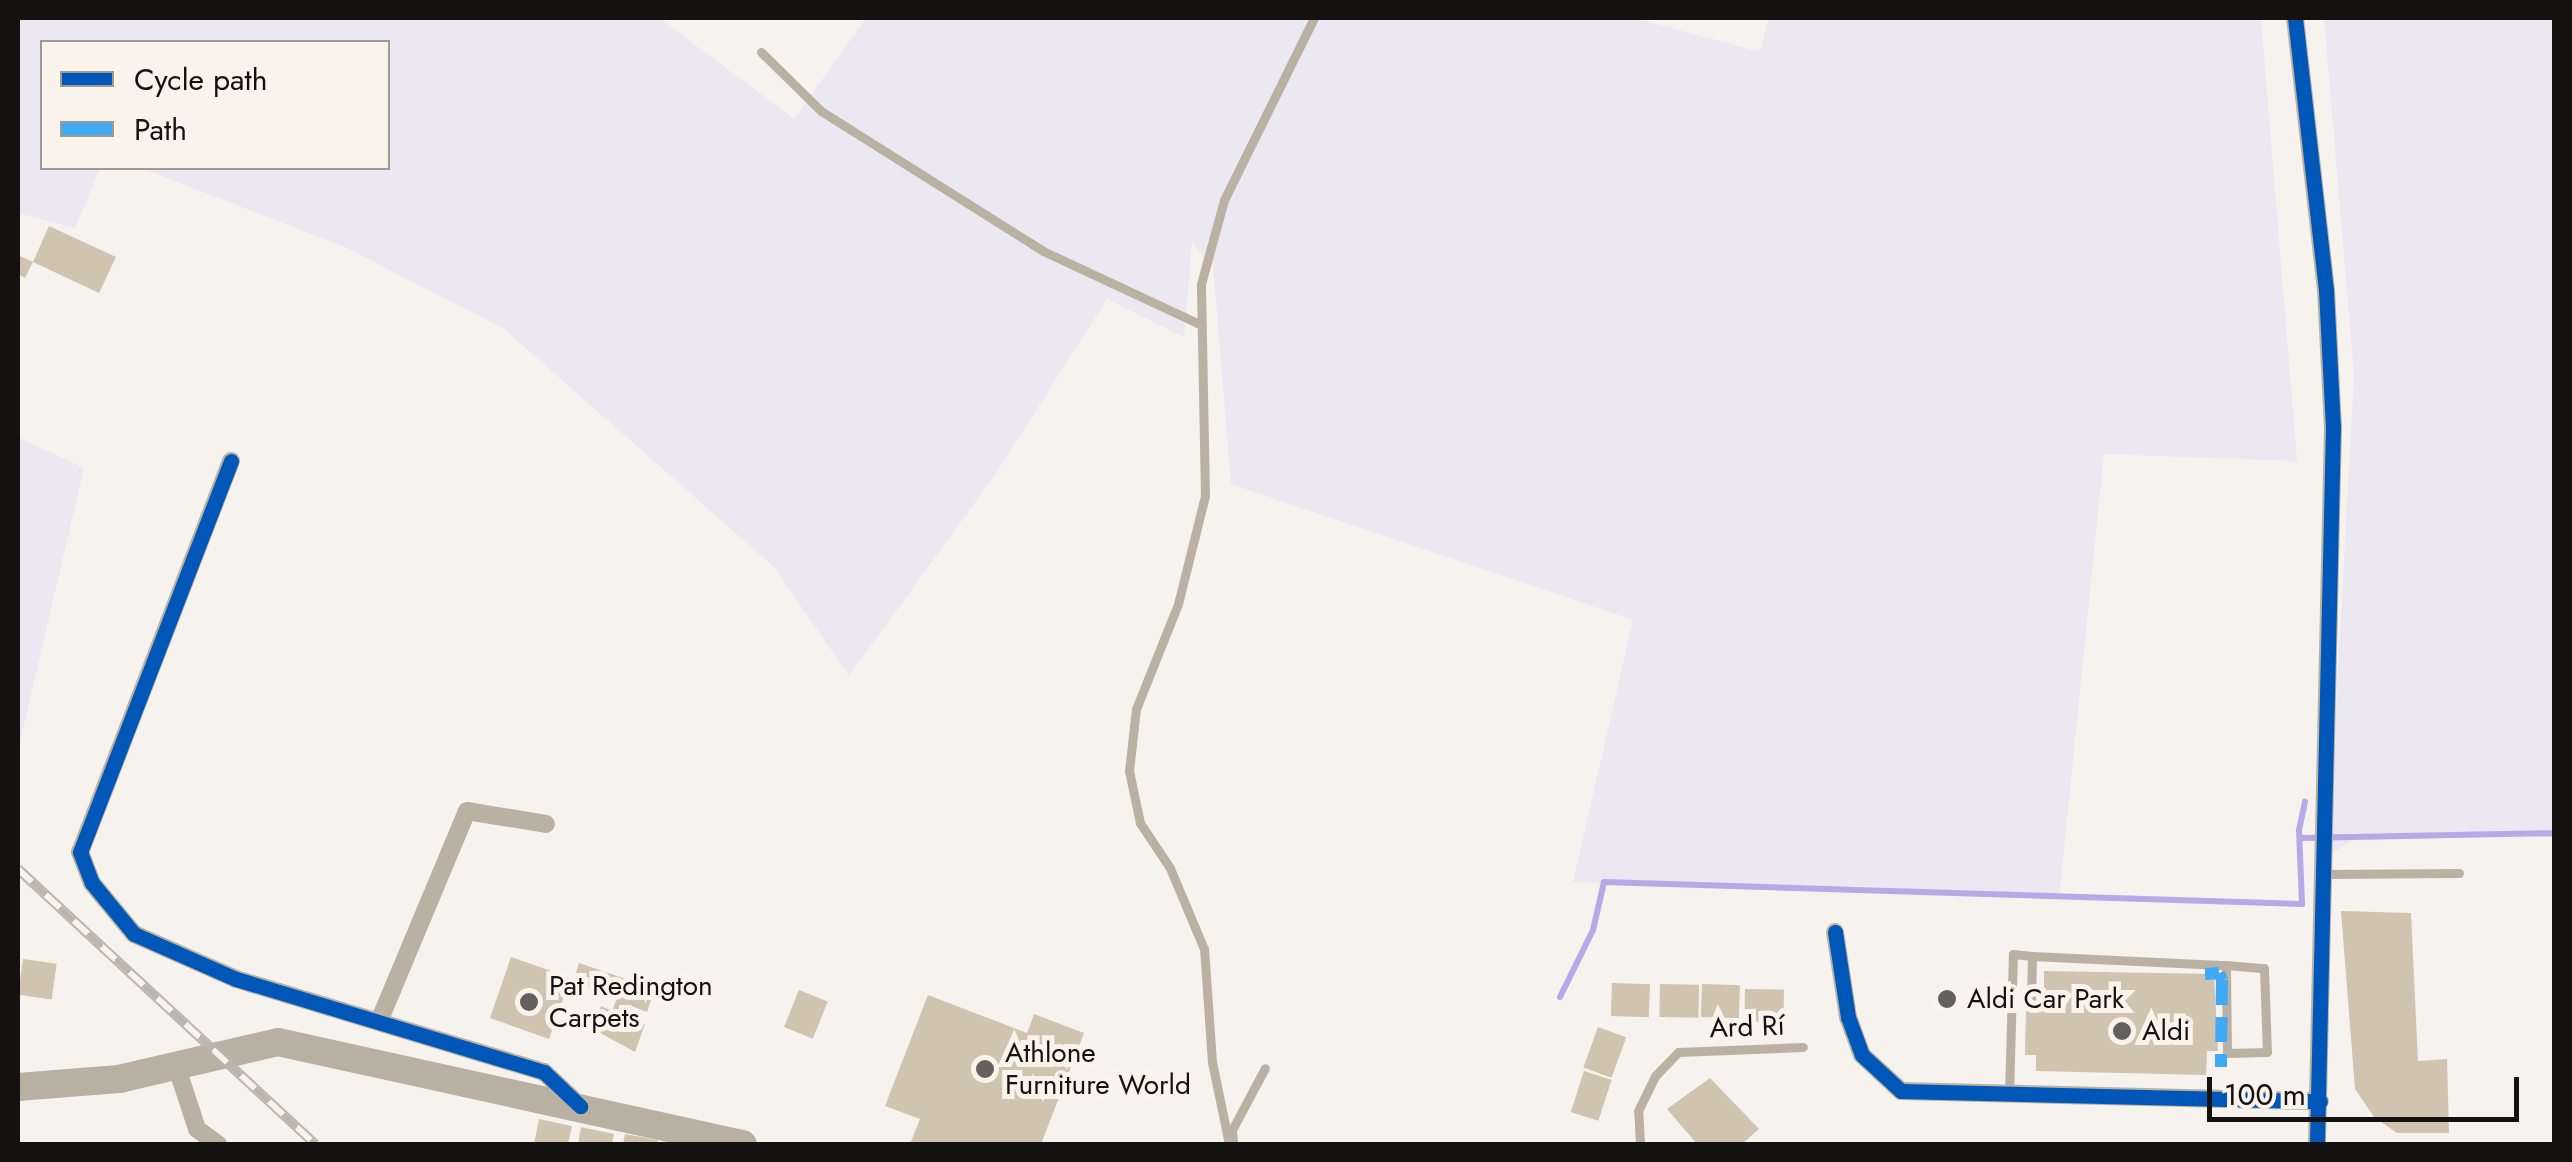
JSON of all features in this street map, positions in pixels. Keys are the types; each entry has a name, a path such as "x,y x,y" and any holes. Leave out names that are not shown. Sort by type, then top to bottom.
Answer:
{"main road":[{"path":"18,1087 119,1079 278,1042 743,1144"}],"street":[{"path":"2296,18 2326,290 2333,428 2316,1144"},
{"path":"231,461 80,852 92,884 134,934 236,979 380,1019 544,1072 580,1106"},
{"path":"380,1019 468,811 546,824"},
{"path":"1835,932 1848,1017 1877,1074 1901,1091 2008,1098 2320,1101"},
{"path":"185,1063 194,1137 218,1144"}],"lane":[{"path":"1231,1144 1212,1062 1204,949 1170,868 1140,823 1129,771 1136,709 1178,604 1205,496 1201,284 1224,200 1314,18"},
{"path":"761,52 821,111 1043,251 1202,324"},
{"path":"2321,874 2459,873"},
{"path":"2008,1098 2013,954 2264,968 2266,1052 2227,1053 2226,966"},
{"path":"2030,1003 2032,956"},
{"name":"Ard Rí","path":"1640,1144 1638,1111 1654,1076 1678,1052 1803,1047"},
{"path":"1231,1144 1232,1130 1265,1068"}],"shaded area":[{"path":"18,18 659,18 794,119 866,18 1634,18 1760,52 1769,18 2261,18 2297,461 2104,454 2059,898 1858,886 1789,891 1573,882 1633,620 1231,484 1213,265 1192,243 1184,337 1107,299 995,475 849,676 774,567 504,329 345,247 146,170 390,170 390,40 40,40 40,170 99,170 75,228 22,214 18,219"},
{"path":"2324,18 2554,18 2554,832 2358,836 2328,856 2354,375"},
{"path":"18,437 84,468 18,750"}],"building":[{"path":"49,226 116,257 99,293 33,262"},
{"path":"18,255 33,262 25,278 18,274"},
{"path":"2341,911 2411,913 2418,1061 2447,1059 2449,1133 2397,1133 2374,1117 2355,1089"},
{"name":"Pat Redington Carpets","path":"511,957 574,979 579,963 655,989 647,1012 629,1005 625,1017 645,1024 635,1052 593,1029 601,1006 612,1011 617,998 581,986 578,995 566,991 549,1039 490,1018"},
{"path":"23,959 57,964 52,999 18,995"},
{"name":"Aldi","path":"2044,971 2214,974 2218,1051 2207,1051 2206,1075 2036,1071 2036,1055 2025,1055 2026,1010 2044,1011"},
{"path":"1612,983 1650,984 1649,1017 1611,1016"},
{"path":"1660,984 1699,985 1698,1018 1659,1017"},
{"path":"1702,984 1740,985 1739,1018 1701,1017"},
{"path":"1745,989 1784,990 1783,1023 1744,1022"},
{"path":"799,990 828,1002 813,1039 784,1027"},
{"name":"Athlone Furniture World","path":"928,995 1027,1033 1034,1014 1084,1033 1041,1144 910,1144 920,1119 885,1106"},
{"path":"1598,1027 1626,1037 1611,1078 1583,1067"},
{"path":"1584,1071 1612,1080 1598,1121 1571,1112"},
{"path":"1710,1078 1759,1129 1742,1144 1697,1144 1667,1109"},
{"path":"539,1119 572,1126 568,1144 534,1144"},
{"path":"581,1127 614,1134 612,1144 578,1144"},
{"path":"625,1134 658,1140 657,1144 623,1144"}],"waterway":[{"path":"1560,997 1593,930 1604,882 2302,904 2299,830 2305,802"},
{"path":"2301,838 2554,833"}],"railway":[{"path":"18,869 315,1144"}],"marked path":[{"path":"2205,974 2219,973 2222,980 2221,1067"}],"cycle path":[{"path":"2295,18 2326,290 2333,427 2317,1144"},
{"path":"231,461 80,852 92,883 134,934 236,979 544,1072 580,1106"},
{"path":"1835,932 1848,1017 1862,1055 1901,1091 2320,1101"}],"place":[{"name":"Aldi Car Park","path":"1947,999"},
{"name":"Pat Redington Carpets","path":"529,1002"},
{"name":"Aldi","path":"2122,1031"},
{"name":"Athlone Furniture World","path":"985,1069"}]}
